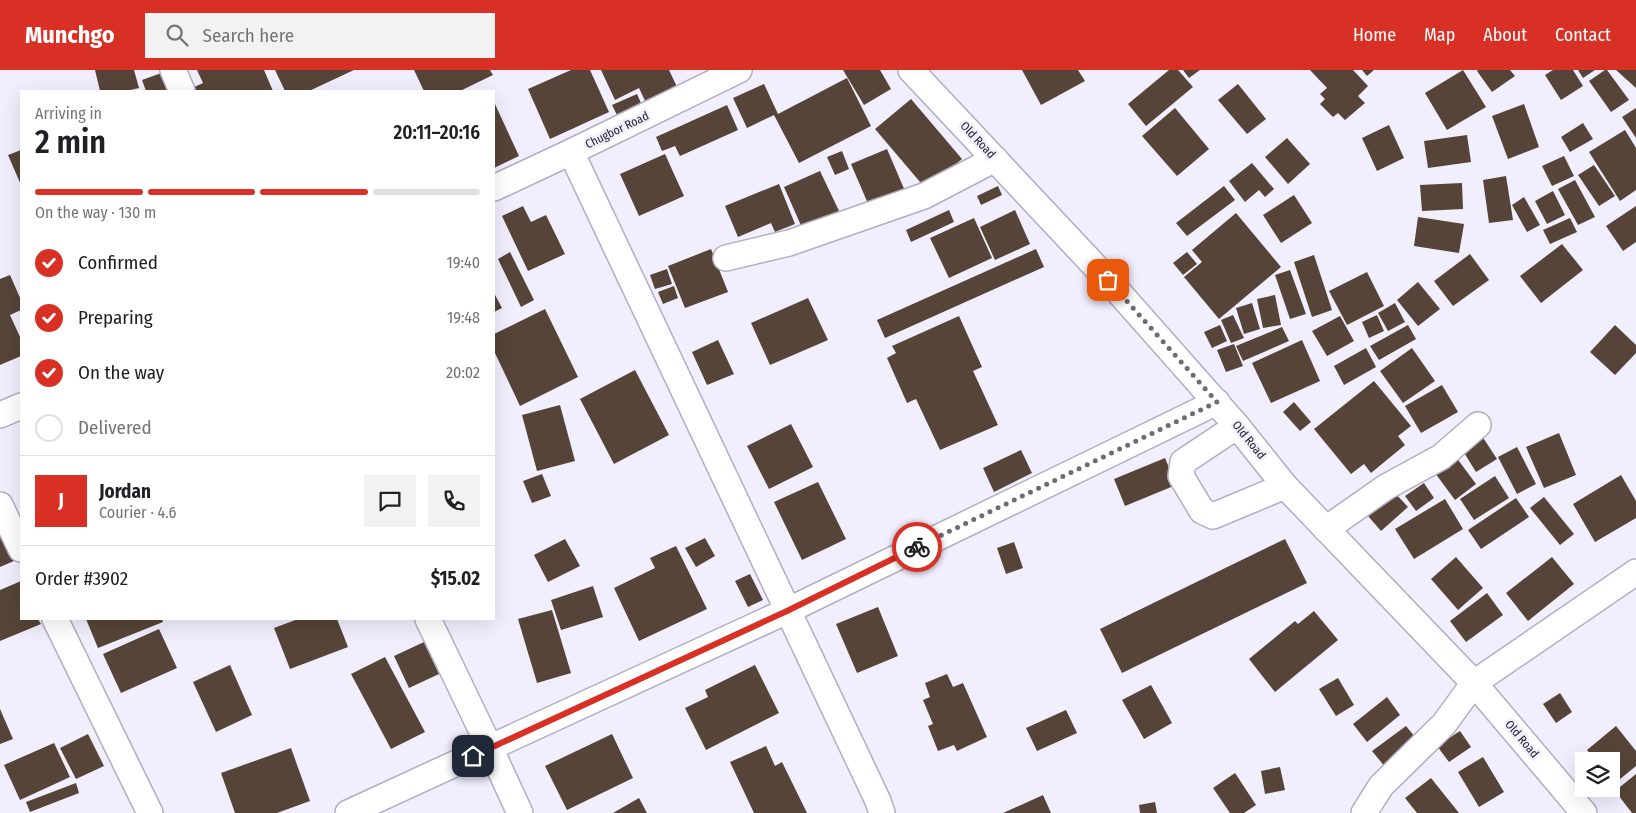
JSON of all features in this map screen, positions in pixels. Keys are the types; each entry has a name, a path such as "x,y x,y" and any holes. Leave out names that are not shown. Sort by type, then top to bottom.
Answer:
{"street":[{"path":"173,70 182,90"},
{"name":"Chugbor Road","path":"495,188 739,70"},
{"name":"Old Road","path":"911,70 1114,287 1238,426 1285,486 1474,683 1584,813"},
{"path":"571,152 882,813"},
{"path":"726,258 789,244 924,196 995,158"},
{"path":"348,813 787,611 1217,402"},
{"path":"0,416 20,406"},
{"path":"1326,528 1386,487 1441,457 1478,425"},
{"path":"1238,426 1182,462 1181,476 1202,511 1213,516 1285,486"},
{"path":"0,505 20,547"},
{"path":"1364,813 1382,786 1444,724 1474,683 1636,572"},
{"path":"55,620 150,813"},
{"path":"428,620 520,813"}],"building":[{"path":"95,70 134,70 139,88 130,90 100,90"},
{"path":"197,70 264,70 273,90 193,90 192,88 203,83"},
{"path":"275,70 354,70 311,90 285,90"},
{"path":"414,70 490,70 493,75 462,90 424,90"},
{"path":"571,70 590,70 609,112 550,139 528,89"},
{"path":"601,70 669,70 679,91 647,105 639,88 615,100"},
{"path":"843,70 880,70 891,89 864,105"},
{"path":"1022,70 1078,70 1085,81 1041,105"},
{"path":"1169,70 1178,70 1193,87 1146,126 1128,104"},
{"path":"1183,70 1200,70 1189,78"},
{"path":"1310,70 1353,70 1368,86 1358,96 1365,103 1345,120 1338,113 1333,117 1320,104 1325,99 1320,94 1327,88"},
{"path":"1362,70 1374,70 1367,76"},
{"path":"1463,70 1486,107 1447,130 1425,93"},
{"path":"1478,70 1510,70 1515,76 1492,92"},
{"path":"1553,70 1573,70 1583,86 1561,100 1545,75"},
{"path":"1578,70 1595,70 1583,78"},
{"path":"1607,70 1629,100 1611,112 1589,81"},
{"path":"1616,70 1636,70 1636,88"},
{"path":"167,71 174,90 146,90 142,80"},
{"path":"847,78 871,126 799,163 774,115 747,128 733,98 764,84 778,114"},
{"path":"1238,84 1266,119 1247,134 1218,100"},
{"path":"637,94 644,110 620,121 612,105"},
{"path":"911,99 962,159 926,189 875,129"},
{"path":"495,104 519,156 495,168"},
{"path":"1524,104 1539,147 1508,159 1492,116"},
{"path":"727,105 738,130 680,156 675,146 662,151 656,137"},
{"path":"1175,108 1209,149 1177,176 1142,136"},
{"path":"1636,108 1636,138 1622,117"},
{"path":"1583,123 1593,139 1570,152 1561,137"},
{"path":"1389,125 1404,158 1377,171 1362,138"},
{"path":"1625,130 1636,148 1636,190 1620,201 1589,152"},
{"path":"1467,135 1471,162 1428,168 1424,141"},
{"path":"1287,138 1310,164 1288,184 1265,157"},
{"path":"887,149 905,191 869,206 851,164"},
{"path":"20,150 20,183 8,155"},
{"path":"842,151 849,169 835,175 827,157"},
{"path":"665,154 684,196 639,216 620,174"},
{"path":"1564,156 1574,176 1552,186 1542,166"},
{"path":"1252,163 1274,189 1265,197 1259,190 1245,202 1229,181"},
{"path":"1594,165 1615,196 1599,206 1578,175"},
{"path":"820,171 840,213 803,230 784,187"},
{"path":"1506,176 1513,220 1489,223 1483,180"},
{"path":"1575,180 1595,217 1578,225 1558,189"},
{"path":"1462,183 1463,209 1422,211 1420,185"},
{"path":"779,184 795,224 775,232 771,223 738,237 725,206"},
{"path":"998,186 1002,195 981,205 977,196"},
{"path":"1224,186 1235,200 1187,236 1176,223"},
{"path":"1553,191 1565,215 1547,224 1535,201"},
{"path":"1294,195 1312,223 1281,243 1263,215"},
{"path":"1524,197 1540,225 1527,232 1512,205"},
{"path":"523,206 531,222 546,215 565,254 528,271 502,216"},
{"path":"1636,206 1636,242 1623,251 1606,226"},
{"path":"949,210 954,222 911,242 906,230"},
{"path":"1015,210 1030,244 995,260 980,227"},
{"path":"1236,213 1281,267 1219,319 1184,277 1202,262 1192,250"},
{"path":"1418,217 1464,224 1459,253 1414,246"},
{"path":"974,218 992,258 949,278 930,238"},
{"path":"1570,218 1577,232 1550,244 1543,230"},
{"path":"1562,244 1583,270 1541,303 1520,276"},
{"path":"711,249 728,292 685,308 668,266"},
{"path":"1036,249 1044,267 885,338 877,320"},
{"path":"510,252 534,300 521,307 498,259"},
{"path":"1187,252 1197,264 1183,275 1173,263"},
{"path":"1470,254 1489,280 1453,306 1434,281"},
{"path":"1314,255 1332,310 1312,317 1294,262"},
{"path":"667,269 672,284 655,289 650,275"},
{"path":"1290,270 1306,314 1290,319 1275,275"},
{"path":"1367,272 1384,306 1347,325 1329,291"},
{"path":"10,275 20,298 20,310 10,315 20,337 20,356 0,365 0,279"},
{"path":"1418,282 1440,309 1418,326 1397,300"},
{"path":"674,286 678,298 663,304 658,292"},
{"path":"495,295 502,308 495,312"},
{"path":"1275,295 1281,325 1263,328 1257,299"},
{"path":"808,298 828,340 770,365 751,323"},
{"path":"1252,303 1260,329 1244,334 1236,308"},
{"path":"1395,303 1405,322 1388,331 1378,313"},
{"path":"545,309 578,377 520,406 495,353 495,334"},
{"path":"1233,315 1244,338 1231,343 1221,320"},
{"path":"1377,315 1384,331 1369,338 1362,322"},
{"path":"959,316 982,367 973,371 998,425 940,450 916,399 907,403 887,358 896,353 892,346"},
{"path":"1340,316 1354,341 1327,356 1312,331"},
{"path":"1220,325 1227,341 1212,348 1204,332"},
{"path":"1408,325 1416,339 1379,360 1370,346"},
{"path":"1615,325 1636,345 1636,353 1615,375 1590,352"},
{"path":"1282,327 1289,341 1243,361 1236,346"},
{"path":"718,340 734,374 707,385 692,352"},
{"path":"1302,340 1320,381 1271,403 1252,363"},
{"path":"1234,344 1243,366 1226,372 1217,350"},
{"path":"1366,348 1376,367 1344,385 1334,366"},
{"path":"1412,348 1435,381 1403,403 1380,371"},
{"path":"635,370 669,435 614,464 580,399"},
{"path":"1374,381 1411,426 1398,436 1405,445 1371,473 1364,464 1351,474 1314,429"},
{"path":"1442,385 1458,412 1421,433 1405,406"},
{"path":"1294,402 1311,422 1300,431 1283,412"},
{"path":"560,405 575,461 537,471 522,415"},
{"path":"791,424 813,467 769,489 747,446"},
{"path":"1480,433 1497,459 1476,472 1460,446"},
{"path":"1559,433 1576,475 1544,488 1526,447"},
{"path":"1517,447 1536,484 1517,494 1498,457"},
{"path":"1021,450 1032,473 994,492 983,468"},
{"path":"1456,457 1476,484 1455,500 1435,473"},
{"path":"1165,458 1176,485 1125,506 1114,479"},
{"path":"542,474 551,496 532,503 523,481"},
{"path":"1621,475 1636,501 1636,518 1595,542 1573,504"},
{"path":"1495,476 1509,498 1474,520 1460,499"},
{"path":"818,482 846,539 802,560 774,502"},
{"path":"1424,483 1434,498 1416,511 1405,496"},
{"path":"1395,493 1408,507 1381,531 1368,516"},
{"path":"1544,497 1574,534 1560,545 1530,508"},
{"path":"1516,498 1529,517 1481,549 1468,530"},
{"path":"1445,499 1463,529 1414,559 1395,529"},
{"path":"4,536 14,561 0,567 0,538"},
{"path":"705,538 715,556 696,567 685,548"},
{"path":"565,539 580,566 548,582 534,555"},
{"path":"1285,539 1307,583 1122,673 1100,629"},
{"path":"1014,542 1023,568 1006,574 997,548"},
{"path":"676,546 707,609 639,641 614,588 655,568 650,558"},
{"path":"1456,557 1483,588 1458,610 1431,579"},
{"path":"1552,557 1574,584 1528,621 1506,593"},
{"path":"750,574 763,600 748,607 735,581"},
{"path":"20,581 20,620 39,620 41,624 0,641 0,590"},
{"path":"593,586 603,617 561,630 551,600"},
{"path":"1487,593 1503,615 1466,642 1450,621"},
{"path":"878,607 898,656 857,673 836,624"},
{"path":"552,610 571,673 537,683 518,619"},
{"path":"1314,611 1338,640 1275,692 1249,659 1295,621 1298,624"},
{"path":"86,620 162,620 163,622 98,648"},
{"path":"295,620 337,620 348,647 290,669 274,628"},
{"path":"159,629 177,668 121,693 103,654"},
{"path":"424,642 439,674 409,688 394,656"},
{"path":"385,657 425,732 391,749 351,674"},
{"path":"230,665 252,715 216,732 193,682"},
{"path":"755,665 779,713 706,750 685,708 708,697 705,690"},
{"path":"947,674 953,687 963,683 987,737 957,751 954,745 938,751 928,726 933,724 923,700 930,697 925,683"},
{"path":"1338,678 1354,705 1336,716 1319,689"},
{"path":"1151,685 1172,723 1144,739 1122,700"},
{"path":"1560,693 1572,712 1556,723 1543,704"},
{"path":"1387,697 1400,715 1367,742 1353,724"},
{"path":"0,709 13,739 0,744"},
{"path":"1066,710 1077,733 1037,751 1026,728"},
{"path":"1406,726 1419,742 1386,768 1372,751"},
{"path":"1616,726 1636,751 1636,766 1620,779 1620,752 1589,752 1587,750"},
{"path":"1460,731 1471,747 1449,762 1437,746"},
{"path":"88,734 104,766 76,779 60,748"},
{"path":"612,734 633,778 567,810 545,766"},
{"path":"54,743 70,777 20,800 4,765"},
{"path":"766,746 775,766 782,762 807,813 754,813 730,762"},
{"path":"291,748 310,801 277,813 235,813 221,773"},
{"path":"1483,757 1504,792 1479,807 1458,772"},
{"path":"1280,767 1285,790 1265,794 1261,771"},
{"path":"1235,773 1256,805 1244,813 1230,813 1213,788"},
{"path":"1636,774 1636,813 1632,813 1620,797 1620,787"},
{"path":"1431,778 1459,813 1417,813 1405,798"},
{"path":"76,783 79,793 30,812 26,802"},
{"path":"1043,795 1051,813 1003,813"},
{"path":"639,798 647,813 613,813"},
{"path":"1155,802 1157,813 1140,813 1139,805"}],"way so far":[{"path":"917,547 1217,402 1108,280"}],"route":[{"path":"473,756 787,611 917,547"}]}
